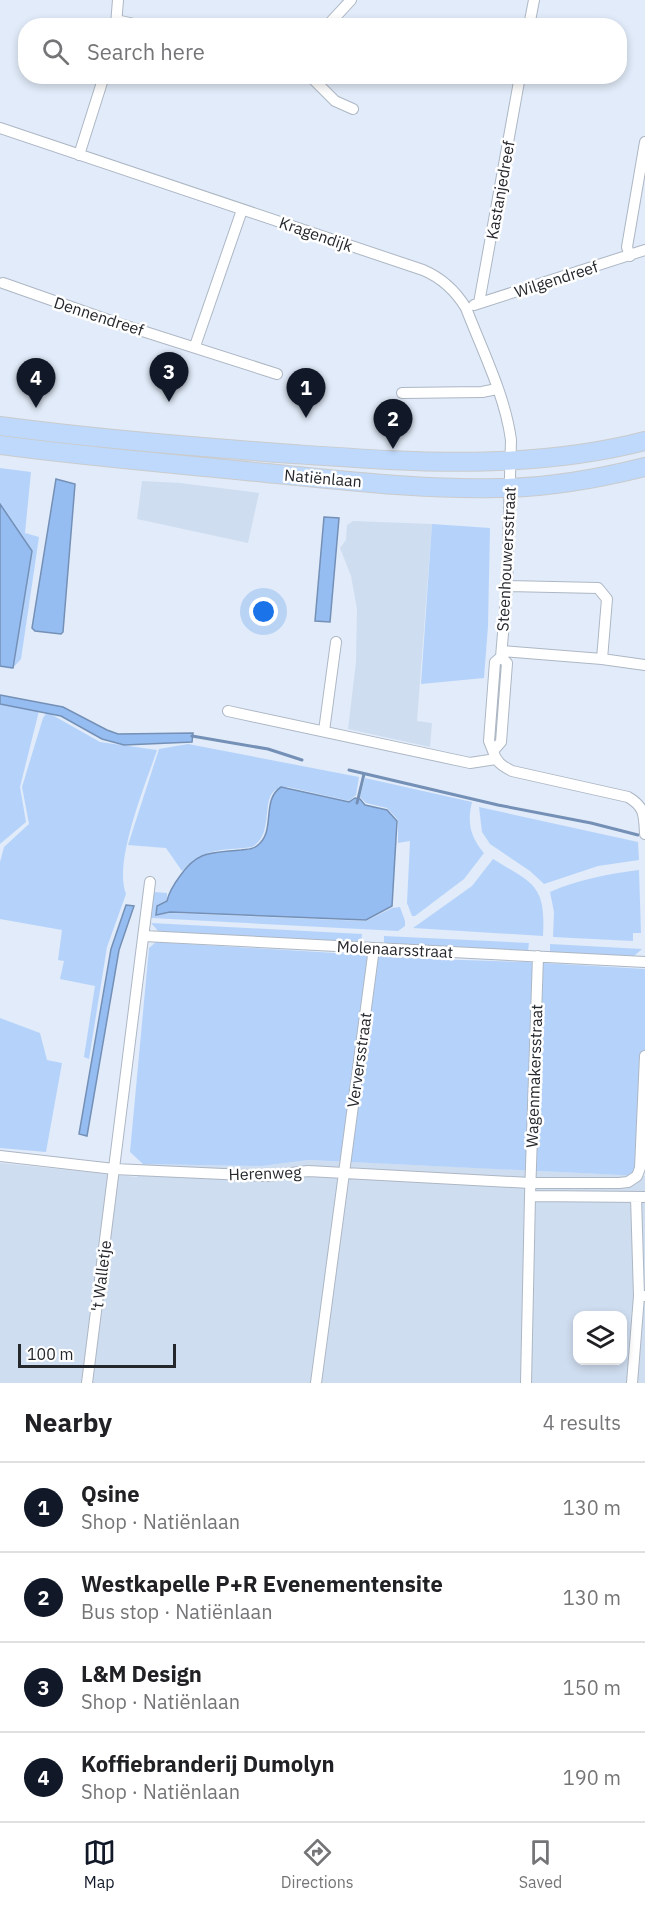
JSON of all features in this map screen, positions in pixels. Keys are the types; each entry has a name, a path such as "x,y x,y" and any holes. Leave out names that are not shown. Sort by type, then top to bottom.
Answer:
{"main road":[{"name":"Natiënlaan","path":"0,426 111,439 376,460 510,461 540,459 645,441"},
{"name":"Natiënlaan","path":"0,446 319,478 436,487 510,488 568,482 645,467"}],"street":[{"path":"116,18 118,0"},
{"path":"334,18 351,0"},
{"path":"531,18 534,0"},
{"path":"79,155 101,84"},
{"path":"318,84 335,101 354,109"},
{"name":"Kastanjedreef","path":"480,303 519,84"},
{"name":"Kragendijk","path":"0,128 434,275 453,290 466,308 509,426 512,448 510,461"},
{"path":"630,256 627,247 645,142"},
{"path":"195,346 242,210"},
{"name":"Wilgendreef","path":"466,308 645,250"},
{"name":"Dennendreef","path":"3,283 111,321 277,374"},
{"path":"402,393 482,392 497,389"},
{"name":"Steenhouwersstraat","path":"494,755 501,742 507,663 501,654 507,586 510,461"},
{"path":"507,586 597,588 607,599 602,659"},
{"path":"324,731 336,642"},
{"path":"501,654 602,659 645,665"},
{"path":"228,711 470,763 494,755 502,766 512,771 628,797 638,803 644,812 645,834"},
{"path":"114,1169 150,882"},
{"name":"Molenaarsstraat","path":"144,936 645,962"},
{"name":"Verversstraat","path":"344,1173 374,948"},
{"name":"Wagenmakersstraat","path":"530,1197 538,956"},
{"name":"Herenweg","path":"0,1156 114,1169 267,1176 308,1171 530,1183 628,1182 637,1176 641,1159 645,1056"},
{"name":"'t Walletje","path":"87,1383 114,1169"},
{"path":"316,1383 344,1173"},
{"path":"526,1383 530,1197 641,1197 642,1296 633,1383"}],"shaded area":[{"path":"0,468 31,472 25,533 39,537 21,659 12,669 0,667"},
{"path":"56,479 75,484 63,632 61,634 35,631 32,628"},
{"path":"142,481 180,483 259,493 248,543 137,519"},
{"path":"0,504 32,551 13,668 0,666"},
{"path":"324,517 339,518 330,622 315,621"},
{"path":"353,521 432,524 417,721 432,723 430,747 348,729 356,662 357,609 351,576 340,548 346,540 347,525"},
{"path":"432,524 490,528 488,626 484,678 421,684"},
{"path":"0,695 63,707 118,734 193,733 192,742 124,745 102,739 61,716 0,704"},
{"path":"0,704 39,711 20,787 26,822 0,844"},
{"path":"47,712 100,742 157,750 127,843 123,880 126,894 107,947 89,1059 84,1057 95,986 60,979 64,961 58,960 62,930 0,919 0,862 4,847 29,824 22,787 43,718"},
{"path":"188,744 359,777 356,795 349,801 288,787 278,789 272,794 269,802 264,831 260,840 252,847 206,854 190,863 182,871 166,848 128,845 159,749"},
{"path":"365,778 472,802 471,829 484,853 464,879 415,916 412,916 407,903 410,841 398,843 398,820 387,808 366,803 360,797"},
{"path":"281,787 349,802 355,798 360,799 365,805 387,810 397,821 392,906 366,920 170,912 156,915 157,906 167,901 170,891 193,861 206,854 250,849 258,845 266,832 272,800"},
{"path":"479,807 638,842 639,860 598,866 544,884 530,871 490,844 482,832"},
{"path":"493,859 534,887 542,906 543,936 413,928 472,886"},
{"path":"639,870 641,933 633,933 633,941 553,937 554,912 550,892 594,878"},
{"path":"154,892 167,893 167,900 156,906 156,915 170,913 366,921 392,908 400,907 405,926 398,931 151,918"},
{"path":"126,905 134,906 119,950 87,1136 79,1134 111,949"},
{"path":"151,923 362,934 361,942 159,932"},
{"path":"384,936 529,943 528,951 384,943"},
{"path":"156,942 645,969 645,1105 641,1176 309,1160 262,1166 143,1164 130,1152 149,948"},
{"path":"550,944 642,949 634,956 550,952"},
{"path":"0,1018 40,1033 47,1060 62,1063 46,1152 0,1148"},
{"path":"309,1160 645,1176 645,1383 0,1383 0,1163 137,1177 143,1164 262,1166"}],"waterway":[{"path":"192,736 268,749 302,760"},
{"path":"349,770 638,835"},
{"path":"357,803 364,774"}],"place":[{"name":"L&M Design","path":"169,402"},
{"name":"Koffiebranderij Dumolyn","path":"36,408"},
{"name":"Qsine","path":"306,418"},
{"name":"Westkapelle P+R Evenementensite","path":"393,449"}]}
